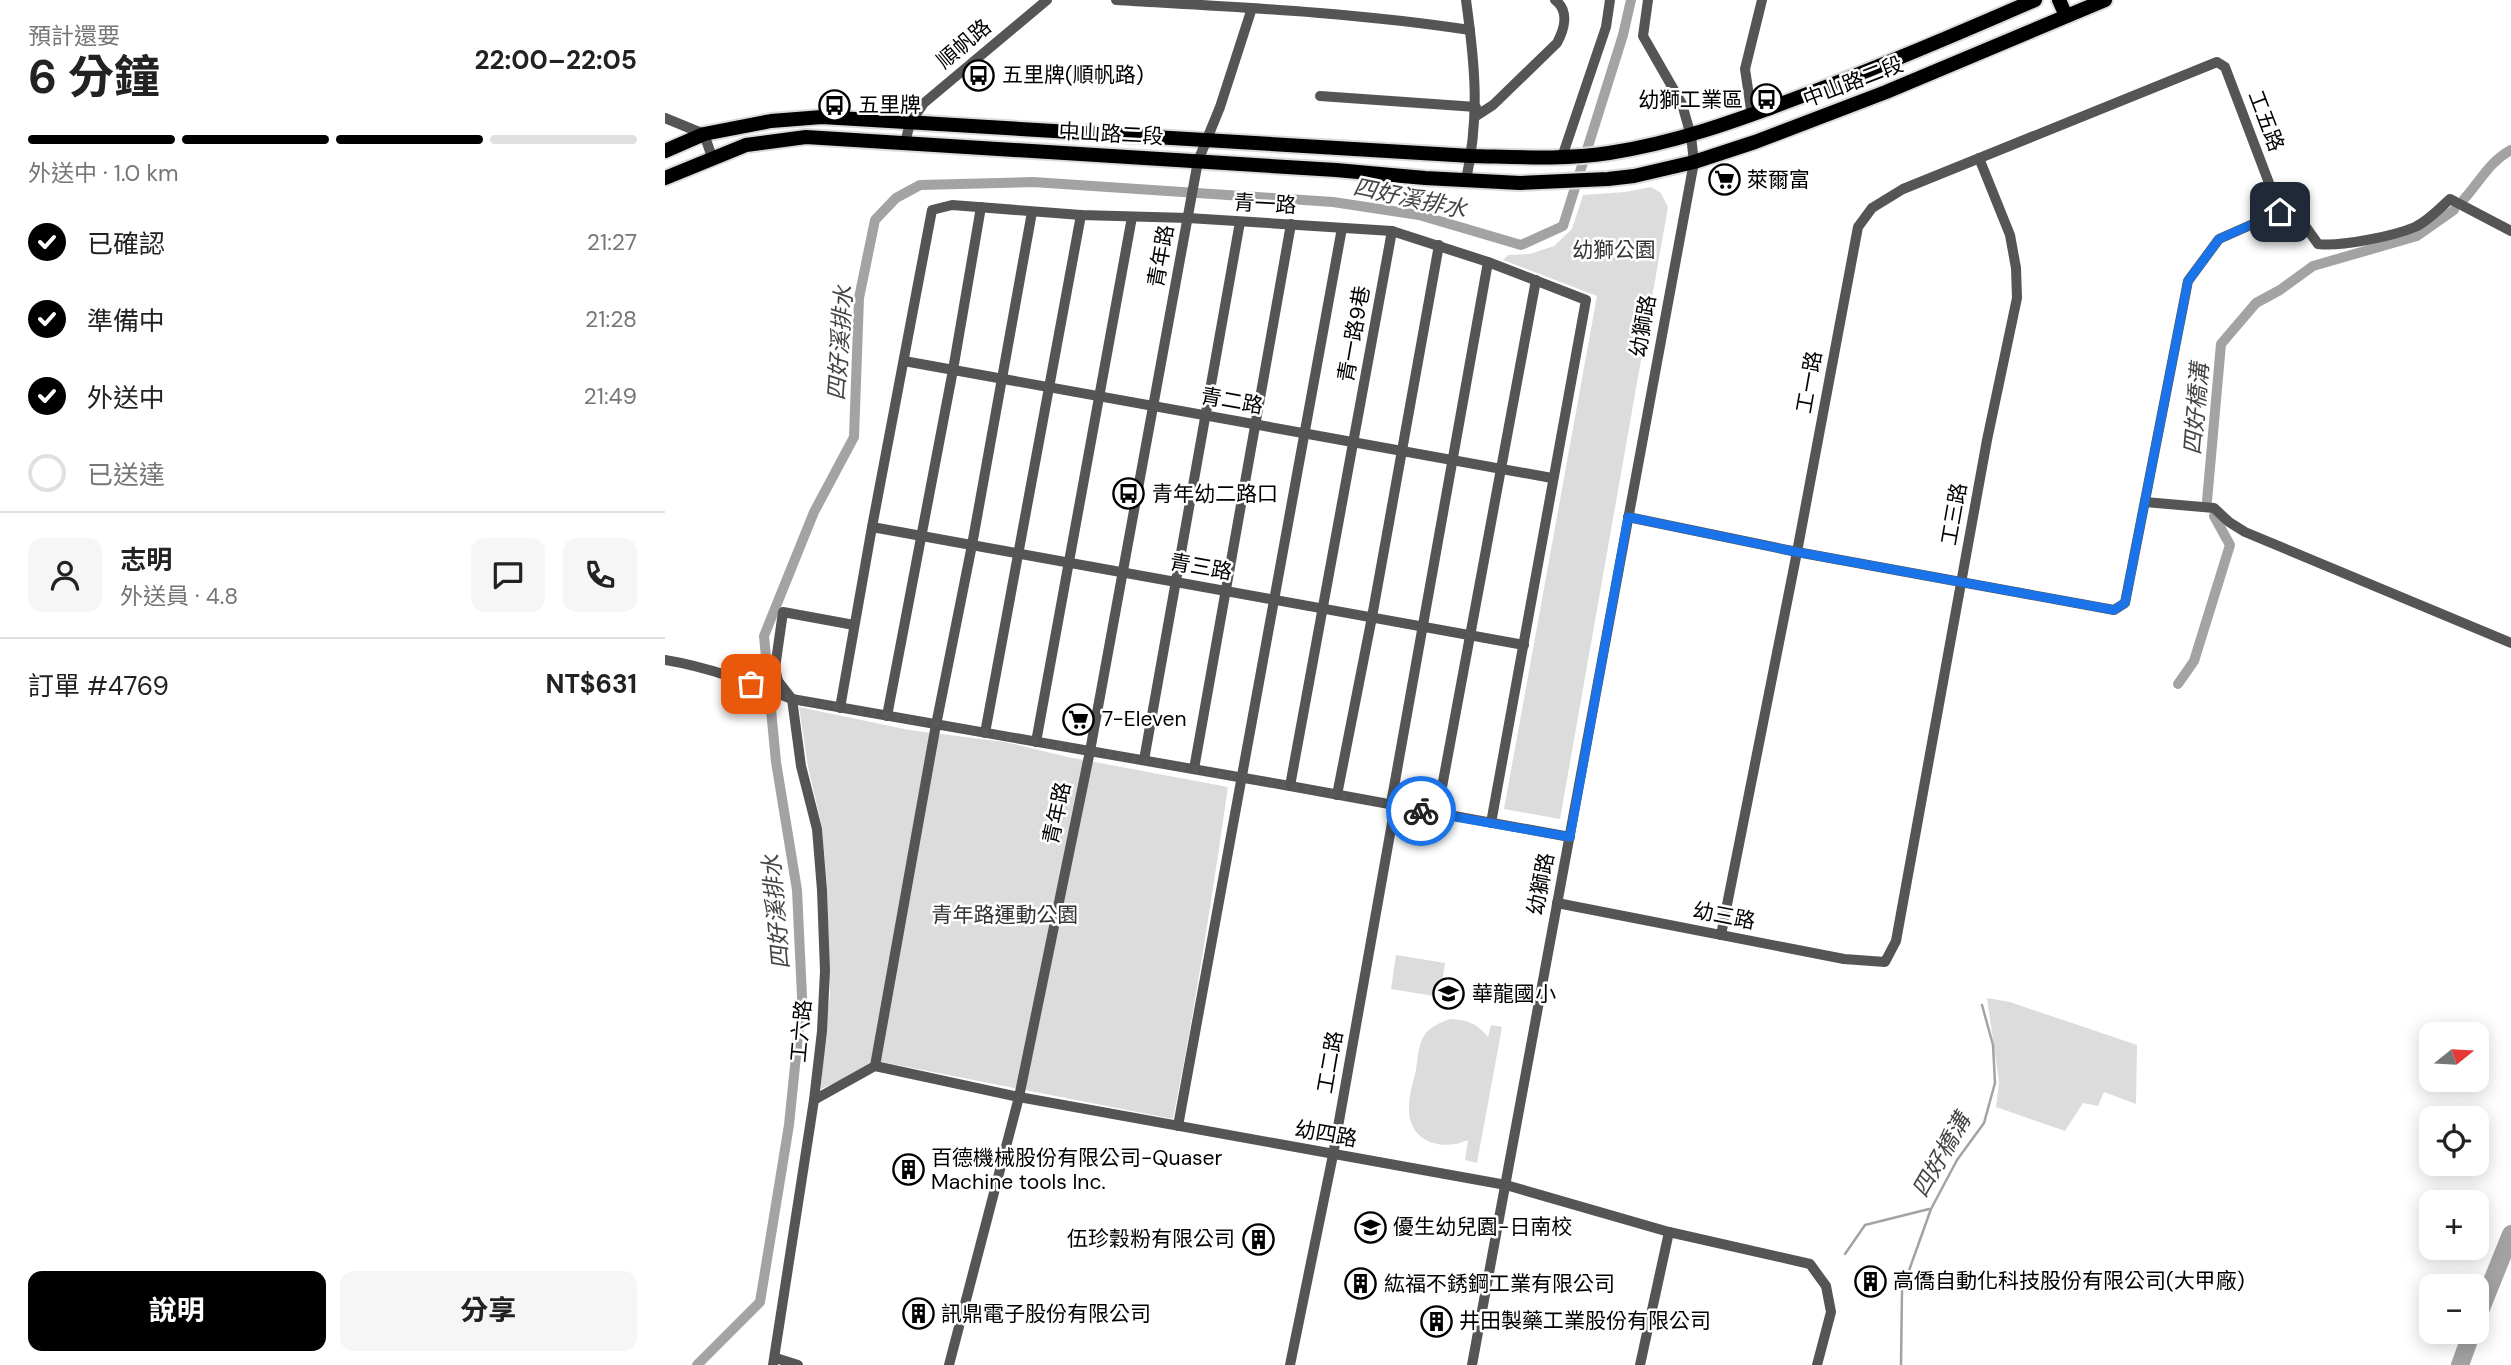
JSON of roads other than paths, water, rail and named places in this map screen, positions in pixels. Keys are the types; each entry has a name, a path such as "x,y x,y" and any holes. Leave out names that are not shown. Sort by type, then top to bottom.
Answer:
{"main road":[{"name":"中山路二段","path":"665,151 704,134 771,121 822,117 1471,156 1608,153 1691,136 1752,116 1879,68 2035,0"},
{"path":"2059,0 2066,16"},
{"name":"中山路二段","path":"665,177 746,145 806,137 1198,160 1520,183 1634,176 1694,162 1886,92 2105,0"}],"street":[{"name":"順帆路","path":"910,122 924,103 1047,0"},
{"path":"1116,0 1397,19 1470,30"},
{"path":"1466,0 1475,76 1476,111 1466,180"},
{"path":"1320,96 1476,111 1493,105 1557,43 1564,31 1564,16 1560,4 1555,0"},
{"path":"1562,156 1605,27 1610,0"},
{"name":"幼獅路","path":"1472,1365 1694,162 1691,136 1682,104 1643,36 1648,0"},
{"path":"1752,116 1745,69 1762,0"},
{"name":"青年路","path":"949,1365 1019,1097 1090,751 1198,160 1207,141 1252,8"},
{"name":"工一路","path":"1721,935 1858,227 1871,208 1903,189 2217,62"},
{"name":"工五路","path":"2217,62 2225,66 2280,212"},
{"path":"665,118 704,134 712,157"},
{"path":"905,143 910,122"},
{"name":"工三路","path":"1885,962 1896,941 1961,582 2017,298 2016,268 2010,235 1979,158"},
{"path":"1628,517 1797,552 2114,610 2125,603 2188,281 2219,239 2280,212 2296,213 2318,244 2330,246 2417,226 2450,199 2511,231"},
{"name":"青一路","path":"904,361 932,210 952,205 1081,215 1188,218 1392,231 1488,262 1585,300 1552,478"},
{"path":"887,716 981,207"},
{"path":"814,1100 875,1066 1032,212"},
{"path":"985,733 1081,215"},
{"path":"1036,742 1132,217"},
{"path":"1144,760 1240,222"},
{"path":"1194,769 1291,224"},
{"path":"1178,1126 1342,228"},
{"name":"青一路9巷","path":"1290,786 1355,444 1392,231"},
{"path":"1337,795 1439,245"},
{"name":"工二路","path":"1290,1365 1333,1154 1395,806 1392,797 1421,626 1488,262"},
{"path":"1437,814 1536,281"},
{"path":"840,708 904,361"},
{"name":"青二路","path":"904,361 1552,478"},
{"path":"1491,823 1552,478"},
{"path":"2145,502 2214,508 2245,532 2511,643"},
{"name":"青三路","path":"872,527 1524,645"},
{"path":"792,699 778,681 775,668 783,612 854,625"},
{"path":"665,660 683,662 792,699 1570,837"},
{"name":"工六路","path":"775,1361 814,1100 822,1031 825,971 817,829 801,766 792,699"},
{"name":"幼三路","path":"1557,903 1844,959 1885,962"},
{"name":"幼四路","path":"875,1066 1019,1097 1506,1185 1669,1233 1810,1264 1826,1286 1831,1312 1817,1365"},
{"path":"1640,1365 1669,1233"},
{"path":"775,1361 798,1365"}],"waterway":[{"name":"四好溪排水","path":"697,1365 760,1302 789,1125 802,997 797,890 776,762 764,636 814,512 854,437 859,298 875,220 896,198 920,185 1033,182 1333,202 1419,215 1521,245 1563,226 1623,35 1631,0"},
{"name":"四好橋溝","path":"2464,199 2491,166 2511,150"},
{"name":"四好橋溝","path":"2207,501 2221,344 2256,303 2280,290 2313,266 2417,236 2454,210"},
{"name":"四好橋溝","path":"2178,684 2194,661 2230,545 2214,516"},
{"name":"四好橋溝","path":"1901,1365 1902,1290 1931,1209 1957,1160 1984,1123 1995,1083 1993,1045 1982,1005"},
{"path":"1845,1254 1865,1225 1929,1209"},
{"path":"2489,1289 2511,1234"},
{"path":"2460,1365 2468,1344"}],"place":[{"name":"五里牌(順帆路)","path":"979,75"},
{"name":"幼獅工業區","path":"1766,100"},
{"name":"五里牌","path":"835,105"},
{"name":"萊爾富","path":"1724,180"},
{"name":"青年幼二路口","path":"1129,494"},
{"name":"7-Eleven","path":"1079,719"},
{"name":"華龍國小","path":"1449,994"},
{"name":"百德機械股份有限公司-Quaser Machine tools Inc.","path":"908,1170"},
{"name":"優生幼兒園-日南校","path":"1370,1227"},
{"name":"伍珍穀粉有限公司","path":"1258,1239"},
{"name":"高僑自動化科技股份有限公司(大甲廠)","path":"1870,1281"},
{"name":"紘福不銹鋼工業有限公司","path":"1361,1284"},
{"name":"訊鼎電子股份有限公司","path":"918,1314"},
{"name":"井田製藥工業股份有限公司","path":"1436,1321"}],"park label":[{"name":"幼獅公園","path":"1614,250"},
{"name":"青年路運動公園","path":"1005,915"}]}
